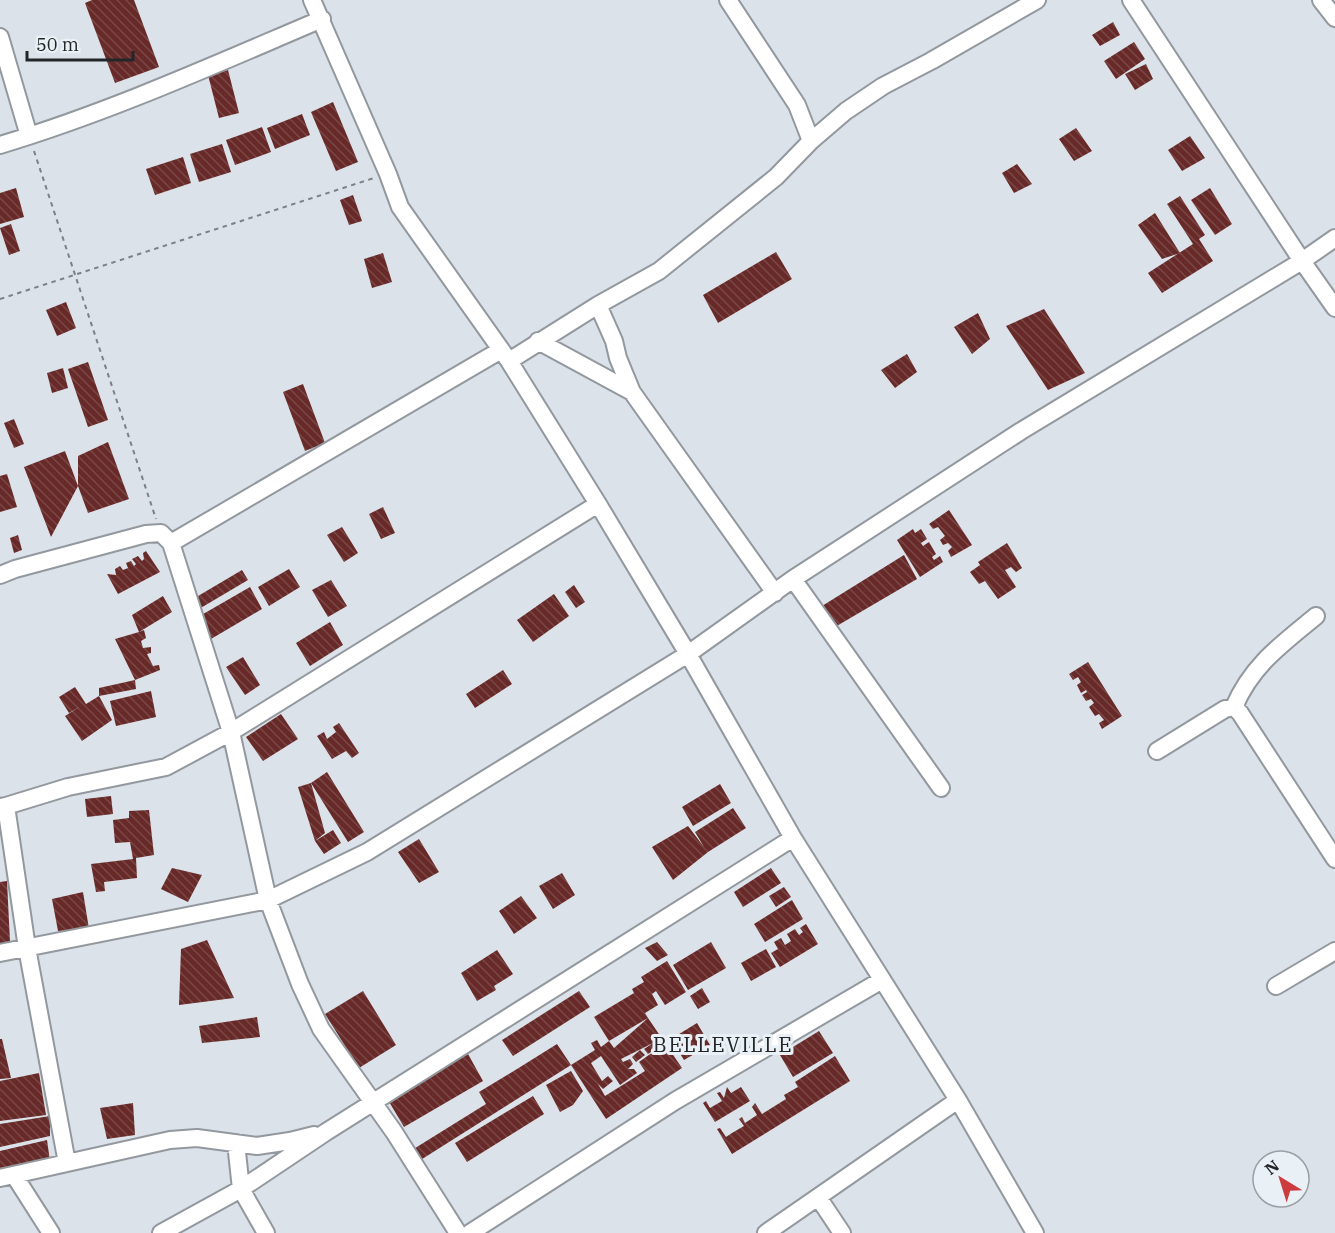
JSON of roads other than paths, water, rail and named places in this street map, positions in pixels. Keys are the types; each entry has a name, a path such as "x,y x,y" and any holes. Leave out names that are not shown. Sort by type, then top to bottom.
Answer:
{"street":[{"path":"312,0 388,174 400,207 505,355 598,504 688,654 793,838 958,1100 1035,1233"},
{"path":"728,0 797,105 811,141"},
{"path":"0,575 146,534 166,538 505,355 538,341 659,272 776,177 811,141 846,111 883,86 1037,0"},
{"path":"1131,0 1335,308"},
{"path":"0,145 175,81 322,19"},
{"path":"0,37 29,136"},
{"path":"0,953 268,900 367,852 688,654 793,579 1021,431 1302,261 1335,238"},
{"path":"598,305 632,392 775,593"},
{"path":"538,341 632,392"},
{"path":"67,1163 3,807 68,787 166,767 231,732 598,504"},
{"path":"166,538 231,732 268,900 300,984 321,1029 373,1103 458,1233"},
{"path":"793,579 941,788"},
{"path":"1234,707 1242,688 1256,668 1316,616"},
{"path":"1157,751 1225,709 1234,707"},
{"path":"1234,707 1335,859"},
{"path":"161,1233 242,1188 326,1132 793,838"},
{"path":"1276,986 1335,951"},
{"path":"470,1233 675,1101 882,980"},
{"path":"766,1233 958,1100"},
{"path":"51,1233 7,1177 170,1140 197,1138 257,1146 326,1132"},
{"path":"237,1143 242,1188 266,1233"},
{"path":"819,1197 842,1233"}],"district":[{"name":"BELLEVILLE","path":"723,1045"}]}
